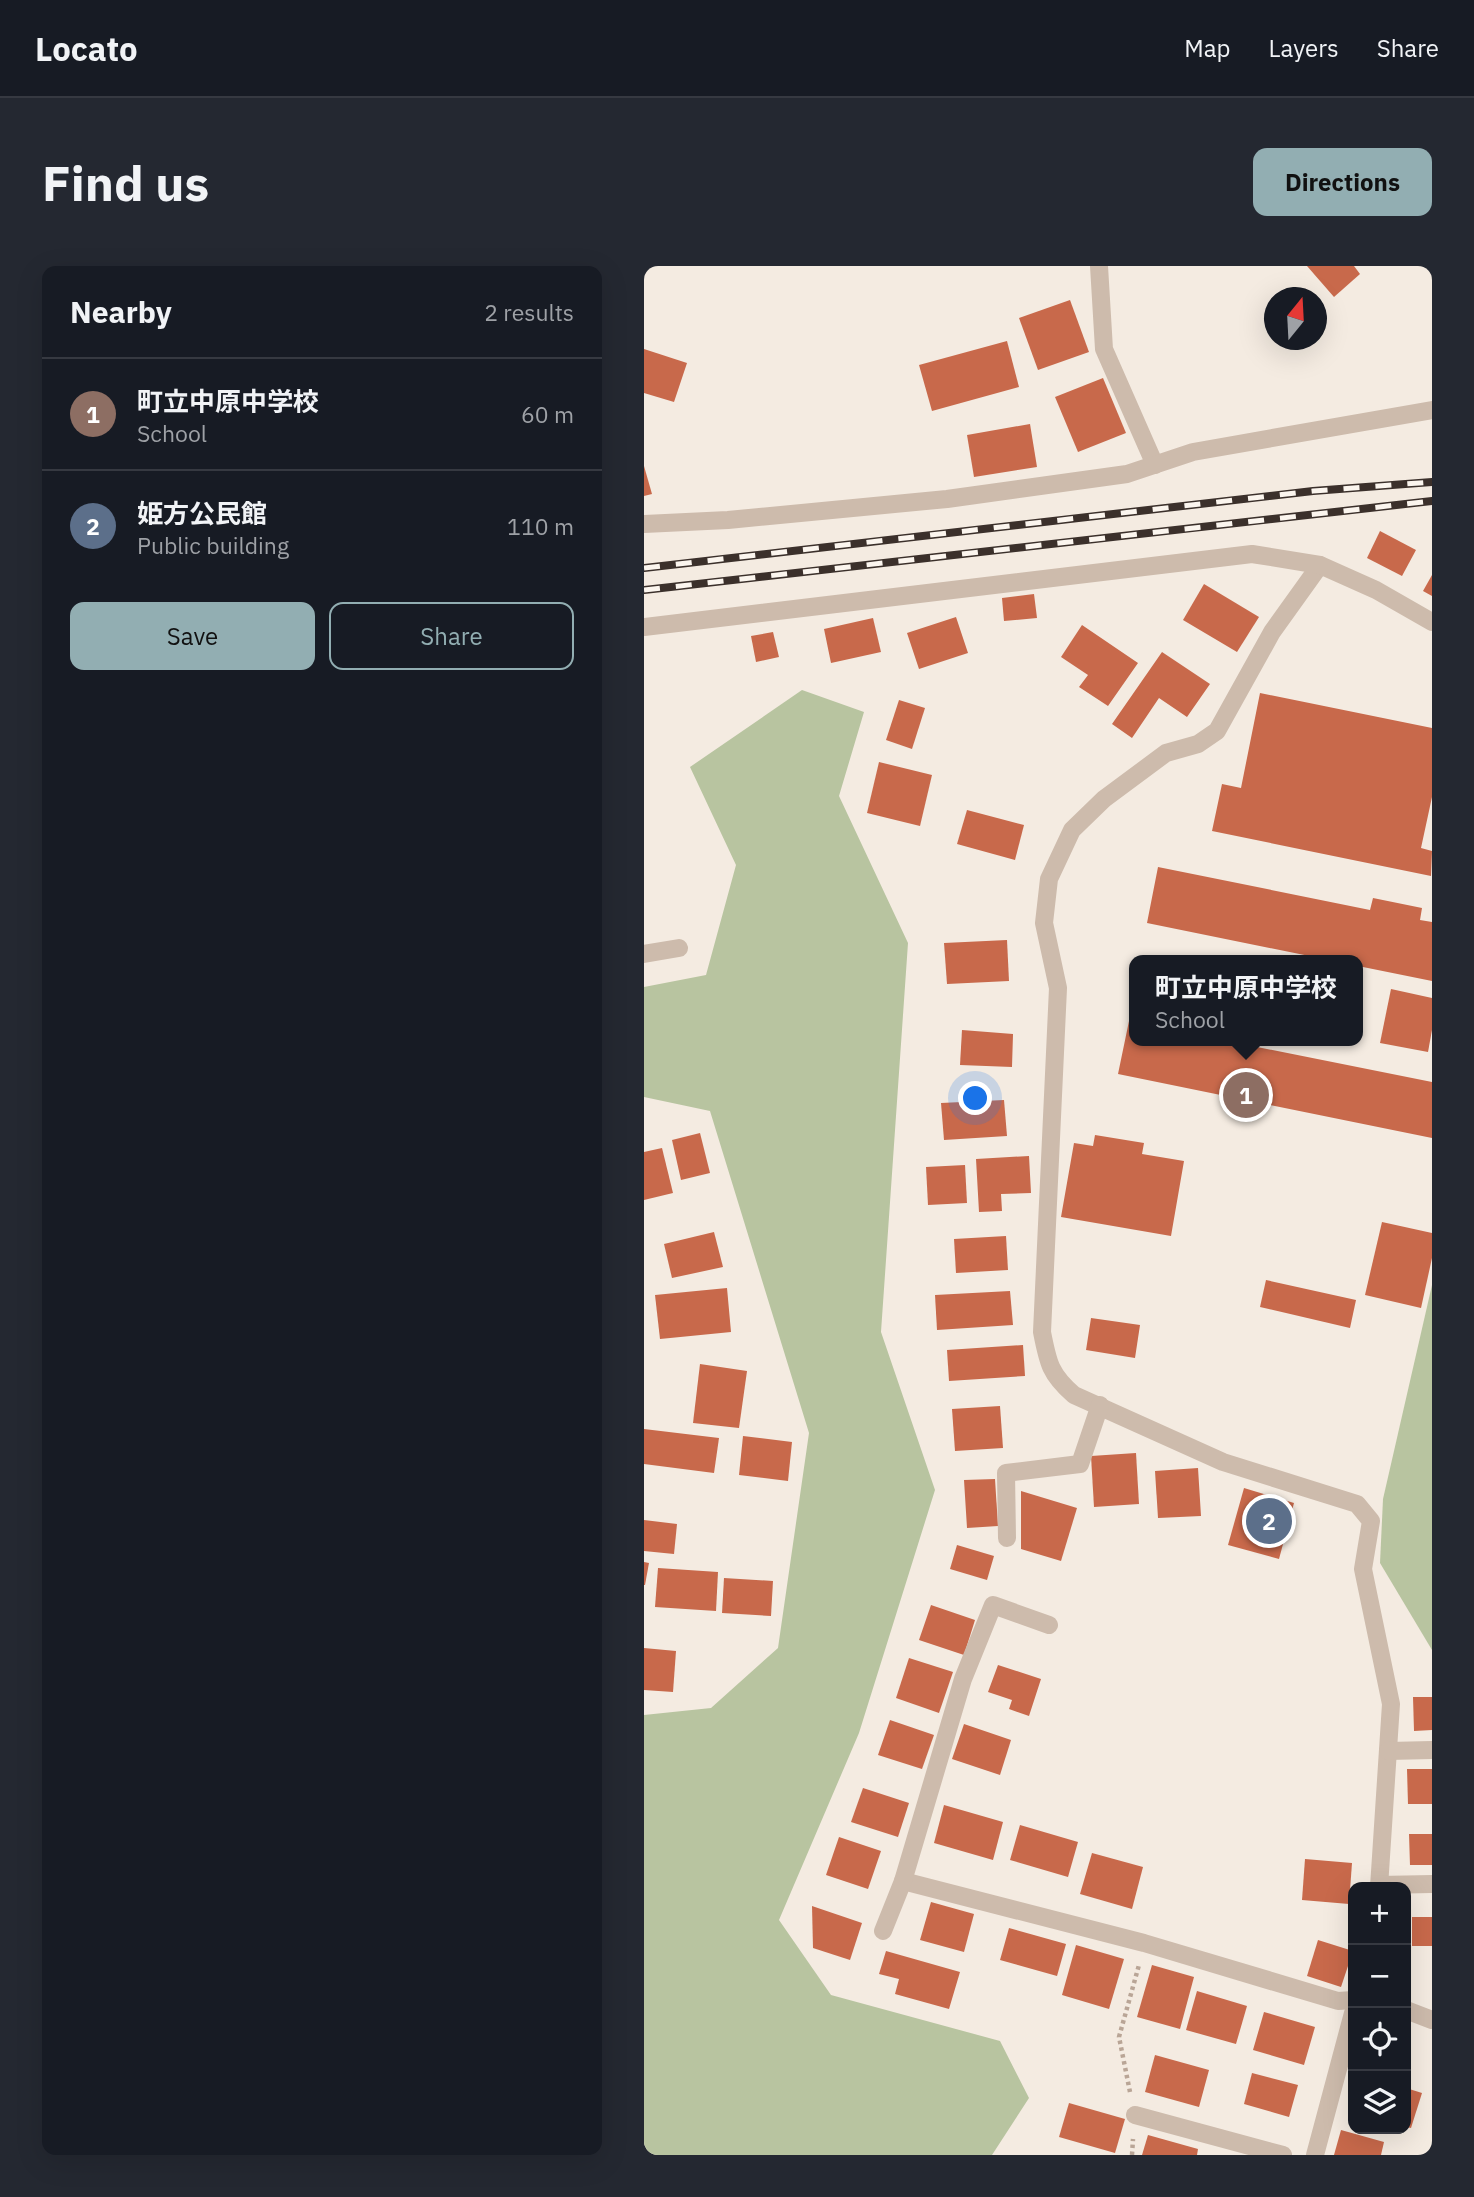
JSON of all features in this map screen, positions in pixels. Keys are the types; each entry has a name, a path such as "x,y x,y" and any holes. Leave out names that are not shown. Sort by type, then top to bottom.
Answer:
{"street":[{"path":"1098,266 1104,349 1155,465"},
{"path":"644,524 728,520 947,499 1127,474 1193,452 1432,410"},
{"path":"644,627 1252,554 1320,565 1376,590 1432,622"},
{"path":"1320,565 1272,632 1217,732 1198,744 1166,753 1104,799 1072,830 1049,879 1044,923 1058,988 1042,1332 1047,1359 1057,1380 1074,1395 1223,1462 1357,1504 1371,1521 1363,1569 1391,1704 1379,1882"},
{"path":"644,954 679,948"},
{"path":"1007,1538 1006,1473 1080,1464 1100,1405"},
{"path":"883,1931 903,1881 962,1679 993,1605 1049,1625"},
{"path":"1388,1751 1432,1750"},
{"path":"903,1881 1144,1943 1338,2001 1348,2000"},
{"path":"1411,1885 1432,1885"},
{"path":"1411,2012 1432,2020"},
{"path":"1315,2155 1348,2032"},
{"path":"1135,2115 1283,2155"}],"path":[{"path":"1132,2155 1135,2115 1119,2037 1144,1943"}],"green space":[{"path":"802,690 864,712 839,796 908,943 881,1332 935,1490 859,1733 779,1920 831,1995 1000,2041 1029,2098 992,2155 644,2155 644,1715 711,1708 778,1648 809,1433 710,1111 644,1097 644,987 706,975 736,865 690,767"},
{"path":"1432,1285 1432,1650 1380,1563 1383,1499"}],"building":[{"path":"1307,266 1354,266 1360,274 1334,297"},
{"path":"1070,300 1089,352 1038,370 1019,318"},
{"path":"1007,341 1019,387 932,411 919,365"},
{"path":"644,349 687,363 674,402 644,393"},
{"path":"1103,378 1126,433 1078,452 1055,397"},
{"path":"1030,424 1037,467 974,477 967,435"},
{"path":"644,466 652,494 644,496"},
{"path":"1380,531 1416,550 1402,576 1367,558"},
{"path":"1432,575 1432,596 1423,591"},
{"path":"1204,584 1259,617 1237,652 1183,620"},
{"path":"1034,594 1037,618 1004,621 1002,598"},
{"path":"956,617 968,653 919,669 907,633"},
{"path":"873,618 881,652 831,663 824,629"},
{"path":"1082,625 1138,663 1108,706 1079,687 1088,675 1061,657"},
{"path":"773,632 779,657 756,662 751,636"},
{"path":"1162,652 1210,684 1187,717 1159,698 1132,738 1112,724"},
{"path":"1260,693 1432,728 1432,797 1421,848 1432,851 1431,876 1212,831 1222,784 1241,788"},
{"path":"899,700 925,708 912,749 886,740"},
{"path":"879,762 932,775 920,826 867,813"},
{"path":"967,810 1024,825 1015,860 957,844"},
{"path":"1158,867 1370,910 1373,898 1422,908 1420,920 1432,922 1432,981 1363,967 1363,955 1304,955 1147,923"},
{"path":"1007,940 1009,981 947,984 944,943"},
{"path":"1391,989 1432,998 1432,1030 1428,1052 1380,1043"},
{"path":"1129,1021 1129,1046 1252,1046 1432,1082 1432,1138 1118,1074"},
{"path":"962,1030 1013,1034 1012,1067 960,1065"},
{"path":"1004,1100 1007,1136 944,1140 941,1103"},
{"path":"700,1133 710,1173 681,1180 672,1140"},
{"path":"1095,1135 1144,1143 1142,1154 1184,1161 1171,1236 1061,1217 1074,1143 1093,1146"},
{"path":"662,1148 673,1193 644,1200 644,1152"},
{"path":"1029,1156 1031,1193 1001,1194 1002,1211 979,1212 976,1159"},
{"path":"965,1165 967,1203 928,1205 926,1167"},
{"path":"1382,1222 1432,1233 1432,1258 1421,1308 1365,1295"},
{"path":"714,1232 723,1267 672,1278 664,1244"},
{"path":"1006,1236 1008,1270 956,1273 954,1239"},
{"path":"1266,1280 1356,1300 1350,1328 1260,1307"},
{"path":"727,1288 731,1332 660,1339 655,1295"},
{"path":"1010,1291 1013,1325 937,1330 935,1295"},
{"path":"1091,1318 1140,1325 1135,1358 1086,1350"},
{"path":"1023,1345 1025,1376 949,1381 947,1350"},
{"path":"700,1364 747,1371 739,1428 693,1423"},
{"path":"1000,1406 1003,1448 955,1451 952,1409"},
{"path":"644,1429 719,1438 714,1473 644,1464"},
{"path":"743,1436 792,1442 788,1481 739,1475"},
{"path":"1136,1453 1139,1504 1094,1507 1091,1456"},
{"path":"1198,1468 1201,1516 1158,1518 1155,1471"},
{"path":"995,1479 998,1526 967,1528 964,1480"},
{"path":"1244,1488 1294,1503 1279,1559 1228,1545"},
{"path":"1021,1491 1077,1508 1061,1561 1021,1549"},
{"path":"644,1520 677,1524 674,1554 644,1551"},
{"path":"957,1545 994,1556 987,1580 950,1569"},
{"path":"644,1562 649,1563 645,1585 644,1585"},
{"path":"658,1568 718,1572 716,1611 655,1607"},
{"path":"724,1578 773,1581 771,1616 722,1613"},
{"path":"931,1605 975,1620 964,1655 919,1640"},
{"path":"644,1648 676,1651 673,1692 644,1690"},
{"path":"909,1658 953,1672 939,1713 896,1698"},
{"path":"998,1665 1041,1679 1029,1716 1009,1709 1012,1700 988,1692"},
{"path":"1413,1697 1432,1697 1432,1730 1414,1731"},
{"path":"890,1720 934,1735 922,1769 878,1755"},
{"path":"964,1724 1011,1740 1000,1775 952,1759"},
{"path":"1407,1769 1432,1769 1432,1804 1408,1804"},
{"path":"863,1788 909,1803 898,1837 851,1822"},
{"path":"944,1805 1003,1822 993,1860 934,1843"},
{"path":"1020,1825 1078,1842 1068,1877 1010,1860"},
{"path":"1409,1834 1432,1834 1432,1865 1410,1865"},
{"path":"839,1837 881,1851 868,1889 826,1875"},
{"path":"1092,1853 1143,1867 1132,1909 1080,1894"},
{"path":"1305,1859 1352,1863 1351,1882 1348,1882 1348,1904 1302,1900"},
{"path":"931,1902 974,1914 964,1952 920,1940"},
{"path":"812,1906 862,1923 850,1960 813,1948"},
{"path":"1412,1917 1432,1917 1432,1946 1412,1946"},
{"path":"1009,1928 1066,1944 1057,1976 1000,1960"},
{"path":"1318,1940 1348,1949 1348,1966 1341,1987 1307,1976"},
{"path":"1076,1945 1124,1959 1109,2009 1062,1995"},
{"path":"886,1951 960,1972 949,2009 895,1994 899,1979 879,1974"},
{"path":"1152,1965 1194,1977 1180,2029 1137,2017"},
{"path":"1197,1991 1247,2006 1236,2044 1186,2030"},
{"path":"1264,2012 1315,2027 1304,2065 1253,2050"},
{"path":"1155,2055 1209,2070 1199,2107 1145,2092"},
{"path":"1252,2073 1298,2085 1289,2117 1244,2104"},
{"path":"1411,2090 1422,2093 1411,2128"},
{"path":"1069,2103 1125,2119 1115,2153 1059,2137"},
{"path":"1341,2130 1384,2142 1381,2155 1334,2155"},
{"path":"1148,2135 1198,2149 1197,2155 1142,2155"}],"railway":[{"path":"644,568 1313,491 1432,482"},
{"path":"644,590 1432,501"}],"place":[{"name":"町立中原中学校","path":"1246,1095"},
{"name":"姫方公民館","path":"1269,1521"}]}
